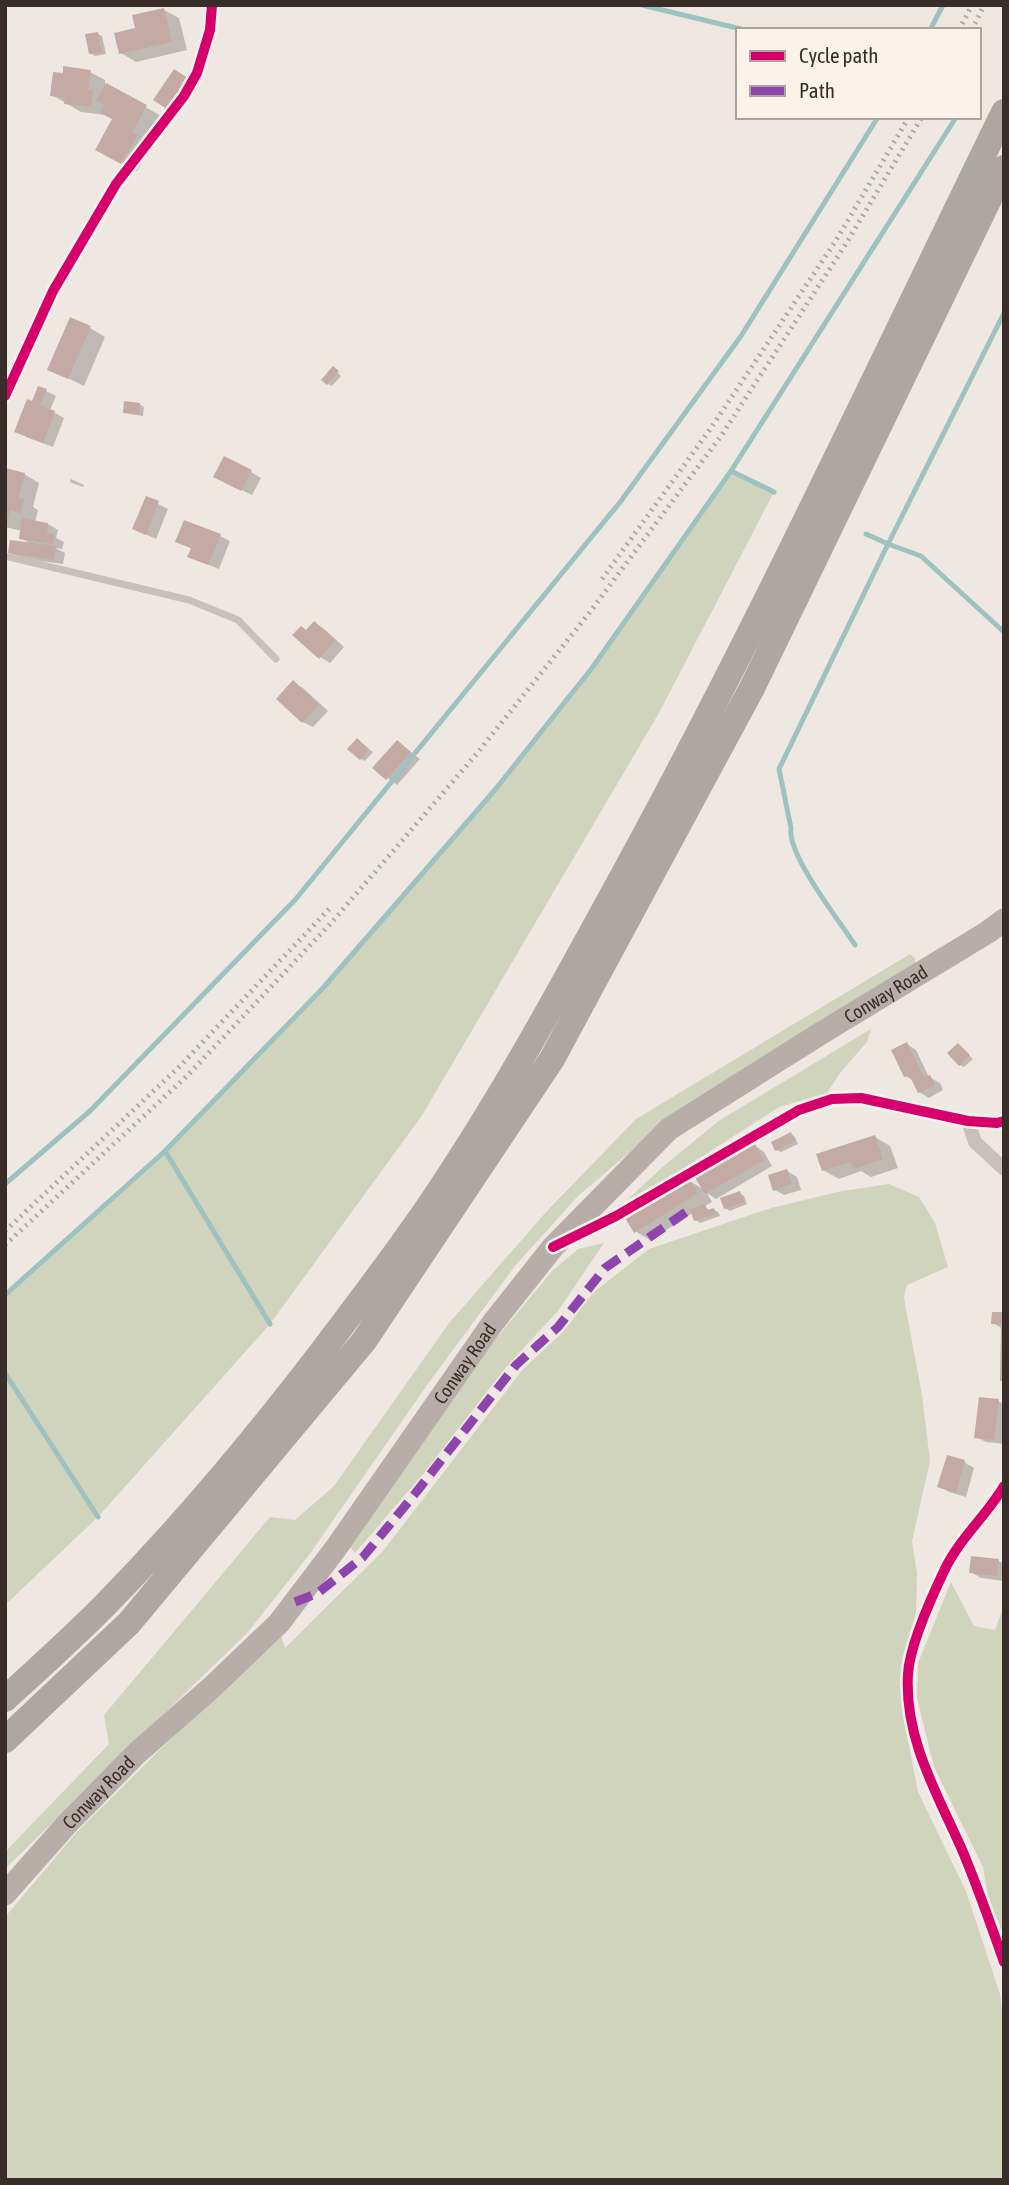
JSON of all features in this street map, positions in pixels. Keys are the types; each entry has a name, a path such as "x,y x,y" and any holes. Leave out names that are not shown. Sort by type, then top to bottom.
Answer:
{"highway":[{"path":"5,1699 106,1604 193,1511 280,1406 375,1282 441,1189 497,1100 667,797 751,632 1004,112"},
{"path":"5,1740 129,1623 364,1341 552,1059 752,688 1004,168"}],"main road":[{"name":"Conway Road","path":"5,1894 67,1824 137,1754 279,1623 336,1548 492,1324 553,1247 670,1129 1004,920"}],"street":[{"path":"5,396 53,291 116,184 184,96 197,73 210,30 212,5"},
{"path":"553,1247 616,1216 799,1110 832,1099 861,1098 968,1121 1004,1121"},
{"path":"968,1121 975,1142 1004,1170"},
{"path":"1004,1486 994,1504 970,1531 946,1566 920,1629 908,1674 914,1732 925,1769 971,1870 1004,1962"}],"lane":[{"path":"5,556 189,600 238,620 276,659"}],"green space":[{"path":"731,471 774,492 659,713 421,1117 270,1324 98,1517 5,1605 5,1295 165,1151 323,987 494,791 592,668"},
{"path":"910,954 915,958 915,964 664,1123 578,1196 515,1266 430,1381 309,1555 248,1632 5,1869 5,1852 109,1744 104,1715 270,1517 295,1520 334,1486 449,1323 547,1211 636,1119"},
{"path":"871,1029 867,1042 840,1073 827,1093 779,1107 664,1181 627,1200 720,1120"},
{"path":"889,1184 919,1197 935,1223 948,1267 907,1285 904,1298 922,1395 930,1461 912,1541 917,1573 916,1613 901,1666 902,1709 918,1792 966,1891 1000,1994 1004,2026 1004,2180 5,2180 5,1917 76,1833 213,1697 281,1635 285,1648 383,1551 523,1369 563,1332 594,1292 649,1249 771,1208 842,1191"},
{"path":"604,1243 558,1311 507,1366 423,1474 355,1553 350,1547 490,1346 552,1271 578,1249"},
{"path":"951,1582 974,1626 995,1630 1004,1605 1004,1936 988,1897 983,1867 934,1767 917,1698 918,1663"}],"building":[{"path":"164,8 172,42 119,54 114,33 135,28 132,15"},
{"path":"98,32 102,52 89,54 85,34"},
{"path":"63,66 91,70 88,90 93,90 91,107 64,104 65,98 50,96 53,72 63,73"},
{"path":"174,69 188,78 167,109 153,100"},
{"path":"106,83 147,105 133,132 138,135 121,164 95,150 112,119 100,113 104,105 96,101"},
{"path":"70,317 91,326 68,379 47,370"},
{"path":"333,366 339,371 327,385 321,380"},
{"path":"38,386 47,389 40,405 55,411 43,443 14,432 27,399 32,401"},
{"path":"124,401 140,403 139,414 123,413"},
{"path":"224,456 252,470 241,491 213,477"},
{"path":"5,468 25,473 18,498 24,499 20,513 10,510 6,525"},
{"path":"146,496 159,501 146,535 132,529"},
{"path":"22,518 48,523 47,533 54,534 53,544 19,539"},
{"path":"184,520 221,534 208,565 187,557 191,548 175,542"},
{"path":"10,540 56,546 54,560 8,553"},
{"path":"314,621 336,640 319,659 292,635 301,626 306,630"},
{"path":"293,680 319,705 302,723 276,699"},
{"path":"357,738 369,749 360,760 347,749"},
{"path":"397,740 411,752 386,780 372,768"},
{"path":"907,1042 924,1078 930,1075 935,1085 918,1093 909,1075 904,1077 891,1050"},
{"path":"958,1043 970,1055 959,1066 947,1053"},
{"path":"791,1132 795,1141 775,1151 771,1142"},
{"path":"875,1135 883,1159 854,1169 851,1162 822,1171 816,1154"},
{"path":"755,1144 764,1160 705,1194 695,1178"},
{"path":"787,1169 792,1184 773,1191 768,1175"},
{"path":"688,1178 698,1193 634,1233 625,1218"},
{"path":"740,1191 744,1202 724,1209 720,1198"},
{"path":"705,1204 707,1210 714,1208 716,1214 694,1221 690,1209"},
{"path":"992,1312 1002,1312 1004,1324 991,1324"},
{"path":"1001,1327 1004,1327 1004,1381 1000,1381"},
{"path":"979,1397 999,1399 994,1440 974,1438"},
{"path":"947,1455 965,1460 956,1493 937,1487"},
{"path":"971,1556 999,1559 997,1576 969,1573"}],"waterway":[{"path":"642,5 737,28"},
{"path":"931,28 943,5"},
{"path":"5,1184 90,1111 295,900 621,501 741,336 877,119"},
{"path":"5,1295 165,1151 323,988 494,791 592,668 731,471 955,119"},
{"path":"866,534 888,544 1004,313"},
{"path":"731,471 774,492"},
{"path":"855,945 797,854 779,769 888,544 921,556 1004,632"},
{"path":"165,1151 270,1324"},
{"path":"5,1373 98,1517"}],"railway":[{"path":"960,28 972,5"},
{"path":"973,28 984,5"},
{"path":"602,579 711,428 835,242 908,119"},
{"path":"5,1245 188,1075 332,922 474,757 590,612 721,436 844,247 921,119"},
{"path":"5,1231 180,1066 330,908"}],"marked path":[{"path":"295,1602 318,1593 363,1557 516,1365 558,1327 605,1268 686,1212"}],"cycle path":[{"path":"5,396 53,291 116,184 184,96 197,73 210,30 212,5"},
{"path":"553,1247 616,1216 799,1110 832,1099 861,1098 968,1121 1004,1121"},
{"path":"1004,1486 958,1547 945,1569 917,1635 908,1674 908,1698 917,1744 969,1866 1004,1962"}]}
